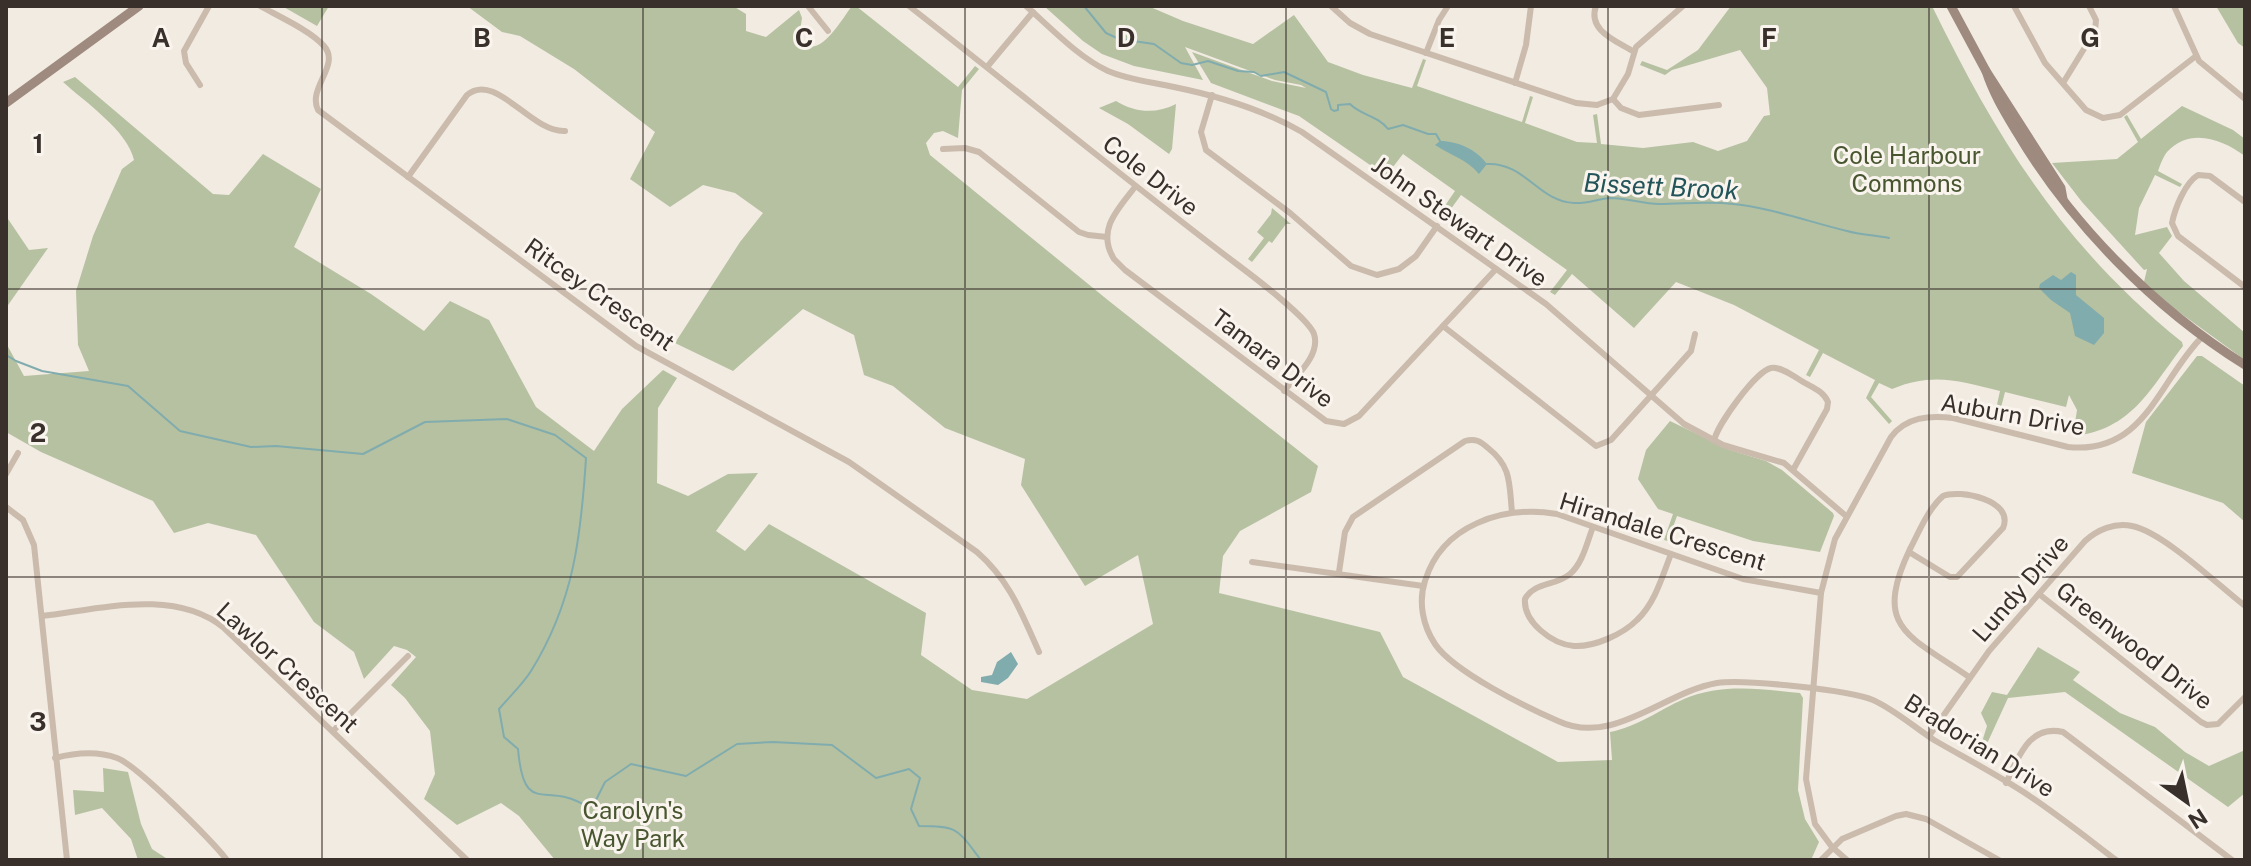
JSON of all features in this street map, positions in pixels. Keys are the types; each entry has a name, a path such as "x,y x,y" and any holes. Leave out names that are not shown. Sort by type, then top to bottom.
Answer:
{"main road":[{"path":"6,103 139,6"},
{"path":"1951,6 1986,71 2061,188 2063,199 2120,263 2165,305 2245,365"}],"street":[{"path":"200,85 186,63 184,51 209,6"},
{"name":"Ritcey Crescent","path":"260,6 325,47 329,61 315,97 318,110 636,346 849,462 977,552 994,567 1009,587 1039,652"},
{"path":"808,6 828,31"},
{"name":"Cole Drive","path":"909,6 1244,270 1310,326 1316,342 1312,357 1284,391"},
{"name":"John Stewart Drive","path":"1026,6 1105,70 1212,95 1302,132 1437,226 1587,337 1684,424 1714,441 1774,459 1793,470 1846,516"},
{"path":"1331,6 1362,30 1586,105 1603,104 1613,99 1625,80 1634,52 1646,37 1683,6"},
{"path":"1426,53 1448,6"},
{"path":"1515,83 1526,45 1531,6"},
{"path":"1596,6 1593,18 1597,27 1634,52"},
{"path":"2014,6 2045,63 2093,114 2114,117 2196,56"},
{"path":"2063,83 2095,31 2096,20 2089,6"},
{"path":"2174,6 2196,56 2210,72 2245,99"},
{"path":"987,67 1033,12"},
{"path":"408,177 466,97 477,89 495,92 547,129 565,131"},
{"path":"1212,95 1201,132 1206,150 1290,213 1351,266 1377,275 1399,269 1416,256 1437,226"},
{"path":"1613,99 1621,108 1639,115 1719,105"},
{"path":"943,149 965,148 979,152 1079,232 1107,237 1111,219 1135,187"},
{"path":"2245,202 2210,176 2200,174 2190,182 2172,223 2176,235 2245,287"},
{"name":"Tamara Drive","path":"1107,237 1110,253 1125,270 1284,391 1326,421 1338,425 1349,422 1363,412 1496,269"},
{"path":"1443,326 1596,446 1607,444 1691,351 1695,334"},
{"name":"Auburn Drive","path":"1847,860 1832,847 1815,824 1805,769 1821,593 1828,557 1846,516 1891,437 1903,425 1922,418 1946,417 2068,447 2105,444 2126,433 2142,418 2203,336"},
{"path":"1714,441 1724,417 1735,403 1765,370 1778,369 1821,392 1828,402 1793,470"},
{"path":"1339,572 1345,532 1353,517 1465,441 1481,442 1504,463 1510,484 1512,512"},
{"path":"6,474 18,453"},
{"path":"1909,552 1950,577 1957,577 2004,527 2004,512 1996,504 1953,493 1945,495 1937,502 1909,552 1897,576 1893,605 1900,624 1911,636 1969,677"},
{"path":"6,507 23,520 33,540 67,860"},
{"name":"Hirandale Crescent","path":"1423,586 1431,562 1449,540 1469,526 1512,512 1557,514 1743,579 1821,593"},
{"name":"Lundy Drive","path":"1929,736 1969,677 2039,594 2092,535 2107,528 2125,525 2154,535 2245,606"},
{"path":"1593,527 1582,558 1573,571 1560,581 1532,589 1524,601 1534,625 1565,644 1578,646 1598,641 1623,631 1636,621 1655,594 1671,554"},
{"path":"1252,562 1423,586 1424,621 1446,657 1562,724 1586,728 1610,726 1697,687 1724,682 1812,690"},
{"name":"Greenwood Drive","path":"2039,594 2201,722 2218,724 2245,697"},
{"name":"Lawlor Crescent","path":"42,616 160,604 199,612 224,628 467,860"},
{"path":"333,731 408,656"},
{"name":"Bradorian Drive","path":"1812,690 1873,700 2051,810 2116,860"},
{"path":"2006,783 2032,736 2051,730 2063,732 2232,860"},
{"path":"55,758 91,754 124,761 205,835 227,860"},
{"path":"1821,860 1842,839 1896,816 1910,814 1959,836 1999,860"}],"green space":[{"path":"282,6 329,6 317,26"},
{"name":"Carolyn's Way Park","path":"467,6 733,6 746,14 746,31 766,37 799,10 802,18 799,38 806,45 813,46 828,37 852,6 856,6 958,87 975,66 979,69 962,90 958,138 943,131 934,133 926,143 930,155 1318,466 1311,492 1240,531 1223,556 1219,593 1380,632 1403,677 1558,762 1612,760 1610,732 1698,694 1741,688 1800,693 1803,698 1798,790 1805,819 1819,842 1811,860 555,860 519,816 501,803 457,825 424,799 435,774 430,731 391,685 416,657 394,646 364,679 354,652 314,622 256,535 208,523 174,533 153,501 41,452 6,432 6,343 24,376 89,371 78,345 76,291 93,236 122,169 134,160 115,128 63,82 75,77 213,194 229,195 263,154 321,189 294,247 424,331 450,301 489,320 536,407 594,451 622,409 663,370 677,378 658,408 657,483 688,496 728,474 758,473 716,531 745,551 769,524 926,613 921,655 972,690 1027,699 1153,624 1138,555 1085,586 1021,485 1025,459 945,428 893,386 864,375 854,335 803,309 733,371 675,343 740,242 763,213 735,193 703,185 670,207 630,179 655,132 574,69 520,36 502,32"},
{"name":"Cole Harbour Commons","path":"1044,6 1148,6 1253,44 1294,15 1328,62 1363,75 1412,88 1423,59 1426,60 1417,86 1522,122 1530,96 1533,97 1525,123 1577,142 1597,143 1593,115 1597,114 1601,144 1643,148 1693,142 1718,151 1747,141 1764,116 1770,115 1767,88 1740,50 1672,70 1665,75 1640,65 1642,61 1667,70 1698,50 1731,6 1932,6 2009,147 2068,230 2102,268 2183,346 2138,405 2110,425 2093,432 2073,436 2077,410 2069,395 2066,407 2005,392 1998,419 1994,418 2000,391 1946,380 1920,381 1892,389 1879,383 1871,397 1892,421 1889,424 1866,398 1875,380 1823,353 1810,377 1806,375 1819,350 1734,305 1676,282 1634,328 1572,274 1555,295 1550,292 1567,270 1461,195 1445,217 1440,213 1455,191 1403,154 1386,176 1299,116 1211,83 1192,52 1272,81 1306,88 1301,85 1275,80 1185,47 1203,80 1134,66 1102,54"},
{"path":"2216,6 2245,6 2245,48 2238,43"},
{"path":"1116,101 1146,111 1176,104 1169,154 1128,124 1099,108"},
{"path":"2182,106 2233,130 2245,139 2245,156 2206,138 2176,144 2166,154 2158,171 2182,184 2180,187 2155,175 2139,208 2135,235 2167,227 2172,236 2159,253 2184,281 2245,333 2245,360 2172,307 2144,282 2147,269 2144,270 2082,202 2052,163 2117,159 2138,142 2124,117 2127,115 2141,139"},
{"path":"1272,208 1291,224 1286,224 1252,262 1248,259 1264,238 1257,232"},
{"path":"6,216 29,250 48,248 6,308"},
{"path":"2197,356 2202,356 2245,386 2245,522 2223,503 2132,473 2146,422"},
{"path":"1670,421 1730,450 1766,461 1782,470 1833,513 1820,552 1753,541 1677,516 1668,541 1664,540 1673,514 1658,509 1638,479 1646,450"},
{"path":"2038,647 2080,672 2073,680 2120,713 2155,727 2185,752 2209,766 2245,750 2245,793 2228,807 2065,692 2008,698 1985,748 1981,745 1987,726 1981,713 1992,692 2007,695"},
{"path":"103,768 128,772 141,824 152,849 169,860 138,860 131,839 102,808 75,815 73,790 104,792"}],"water":[{"path":"1440,141 1466,147 1487,164 1479,174 1464,161 1435,145"},
{"path":"2071,272 2076,275 2076,295 2104,318 2104,333 2094,345 2075,336 2070,313 2039,288 2053,275 2061,280"},
{"path":"1011,652 1018,664 1008,678 998,685 981,682 981,677 992,675 997,662"}],"waterway":[{"name":"Bissett Brook","path":"1084,6 1106,33 1119,39 1154,44 1181,63 1192,65 1208,61 1261,76 1284,72 1326,92 1334,111 1338,110 1338,105 1350,104 1388,129 1403,125 1436,134 1440,141"},
{"name":"Bissett Brook","path":"1487,164 1512,169 1562,201 1578,203 1610,198 1653,204 1733,204 1889,238"},
{"path":"6,355 42,371 128,386 180,431 251,447 276,446 363,454 425,422 507,419 555,435 586,458 573,568 546,645 528,676 499,709 504,737 518,749 521,770 532,791 572,799 586,806 596,800 605,782 631,764 686,776 737,744 832,745 876,778 909,769 920,778 911,809 919,826 956,831 981,860"}]}
